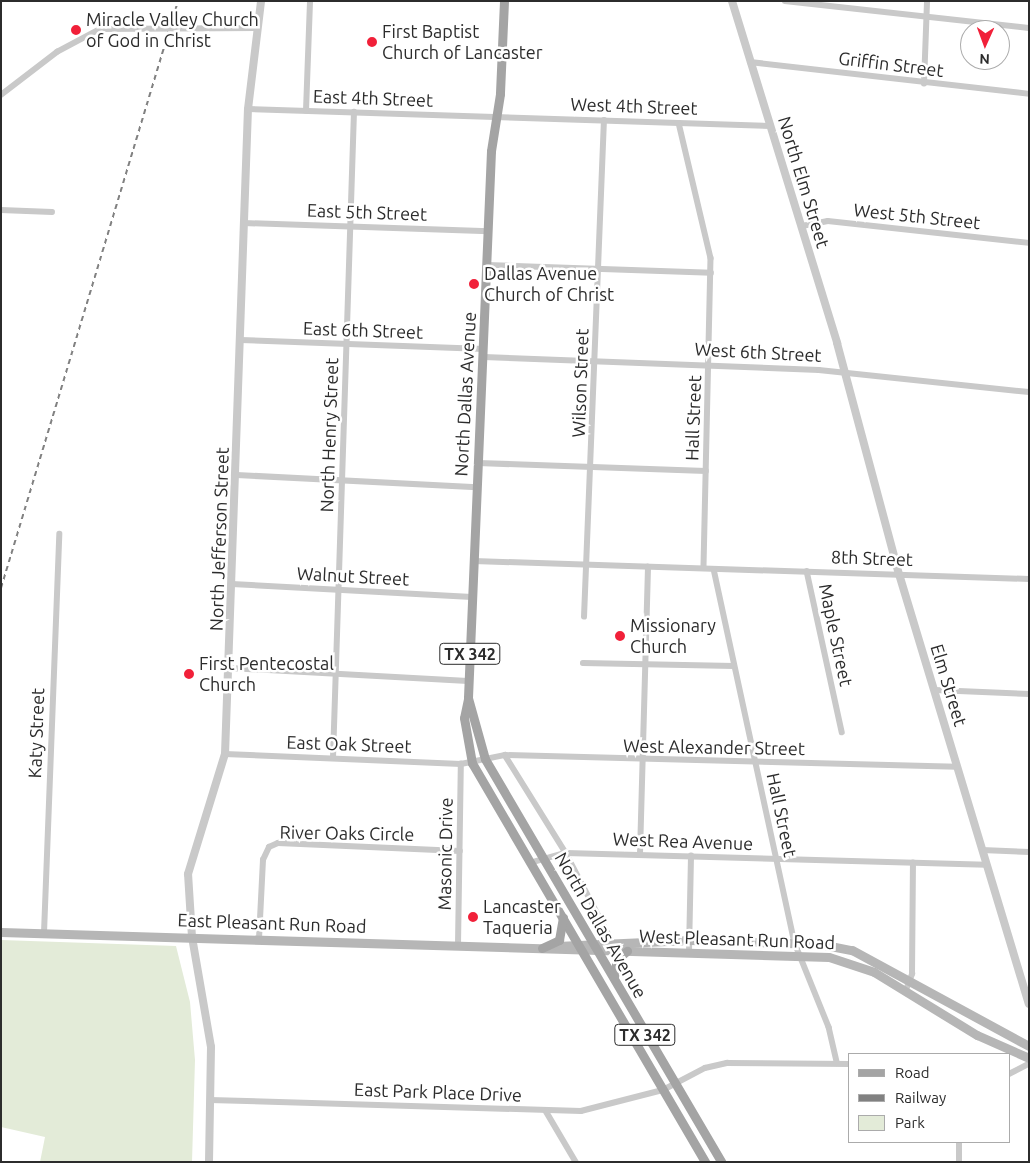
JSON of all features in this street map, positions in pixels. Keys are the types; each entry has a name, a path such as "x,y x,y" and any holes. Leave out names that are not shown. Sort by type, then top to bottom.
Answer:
{"main road":[{"name":"North Dallas Avenue","path":"504,1 488,231 468,698 464,718 472,763 530,863 585,952 630,1038 663,1090 702,1158"},
{"name":"North Dallas Avenue","path":"468,698 485,759 600,951 643,1030 721,1162"},
{"path":"542,948 559,940 563,917"},
{"name":"East Pleasant Run Road","path":"1,932 542,948"},
{"name":"West Pleasant Run Road","path":"542,948 593,941 690,940 795,943 852,950 912,980 1029,1046"},
{"name":"West Pleasant Run Road","path":"542,948 585,952 627,951 798,955 857,964 906,990 978,1035 1029,1058"},
{"path":"614,977 616,958 627,951"},
{"path":"630,1038 643,1030"},
{"path":"702,1158 712,1146"}],"street":[{"name":"North Jefferson Street","path":"209,1162 209,1022 192,937 188,888 191,856 225,754 237,475 248,109 261,1"},
{"path":"306,111 310,1"},
{"name":"North Elm Street","path":"732,1 845,372"},
{"path":"785,1 1029,28"},
{"path":"924,84 927,1"},
{"path":"1,94 57,52 100,30 257,28"},
{"name":"Griffin Street","path":"750,62 924,84 1029,94"},
{"name":"East 4th Street","path":"248,109 497,116"},
{"name":"North Henry Street","path":"334,758 338,673 346,344 352,226 354,112"},
{"name":"West 4th Street","path":"497,116 770,126"},
{"name":"Wilson Street","path":"584,617 592,467 604,120"},
{"name":"Hall Street","path":"679,123 712,273 704,568"},
{"path":"1,210 52,212"},
{"name":"West 5th Street","path":"802,226 828,221 1029,243"},
{"name":"East 5th Street","path":"244,223 488,231"},
{"path":"487,265 712,273"},
{"name":"East 6th Street","path":"241,340 346,344 484,353"},
{"name":"West 6th Street","path":"484,353 845,372 1029,392"},
{"name":"Elm Street","path":"845,372 899,574 936,690 986,865 1029,1004"},
{"path":"478,463 706,471"},
{"path":"237,475 477,487"},
{"name":"Katy Street","path":"44,933 59,534"},
{"path":"474,561 704,568"},
{"path":"640,854 648,567"},
{"name":"8th Street","path":"704,568 1029,579"},
{"name":"Hall Street","path":"714,569 795,943 798,955 826,1018 837,1063"},
{"name":"Maple Street","path":"807,571 842,732"},
{"name":"Walnut Street","path":"232,584 472,597"},
{"path":"583,663 645,662 734,666"},
{"path":"229,668 468,681"},
{"path":"936,690 1029,694"},
{"name":"East Oak Street","path":"225,754 472,763"},
{"name":"West Alexander Street","path":"472,763 505,755 756,764 957,767"},
{"name":"North Dallas Avenue","path":"505,755 566,852 612,941"},
{"name":"Masonic Drive","path":"458,945 462,764"},
{"name":"River Oaks Circle","path":"259,939 262,860 270,847 278,843 460,851"},
{"path":"982,850 1029,852"},
{"name":"West Rea Avenue","path":"530,863 542,856 566,852 986,865"},
{"path":"689,952 691,856"},
{"path":"906,990 912,980 913,863"},
{"name":"East Park Place Drive","path":"210,1100 546,1111 591,1110 663,1090 728,1063 848,1064"},
{"path":"1010,1074 1029,1064"},
{"path":"546,1111 576,1162"},
{"path":"958,1162 959,1143"}],"green space":[{"path":"1,940 176,946 190,1002 195,1060 192,1162 40,1162 45,1137 1,1127"}],"railway":[{"path":"1,588 178,1"}],"place":[{"name":"Miracle Valley Church of God in Christ","path":"76,30"},
{"name":"First Baptist Church of Lancaster","path":"372,42"},
{"name":"Dallas Avenue Church of Christ","path":"474,284"},
{"name":"Missionary Church","path":"620,636"},
{"name":"First Pentecostal Church","path":"189,674"},
{"name":"Lancaster Taqueria","path":"473,917"}]}
